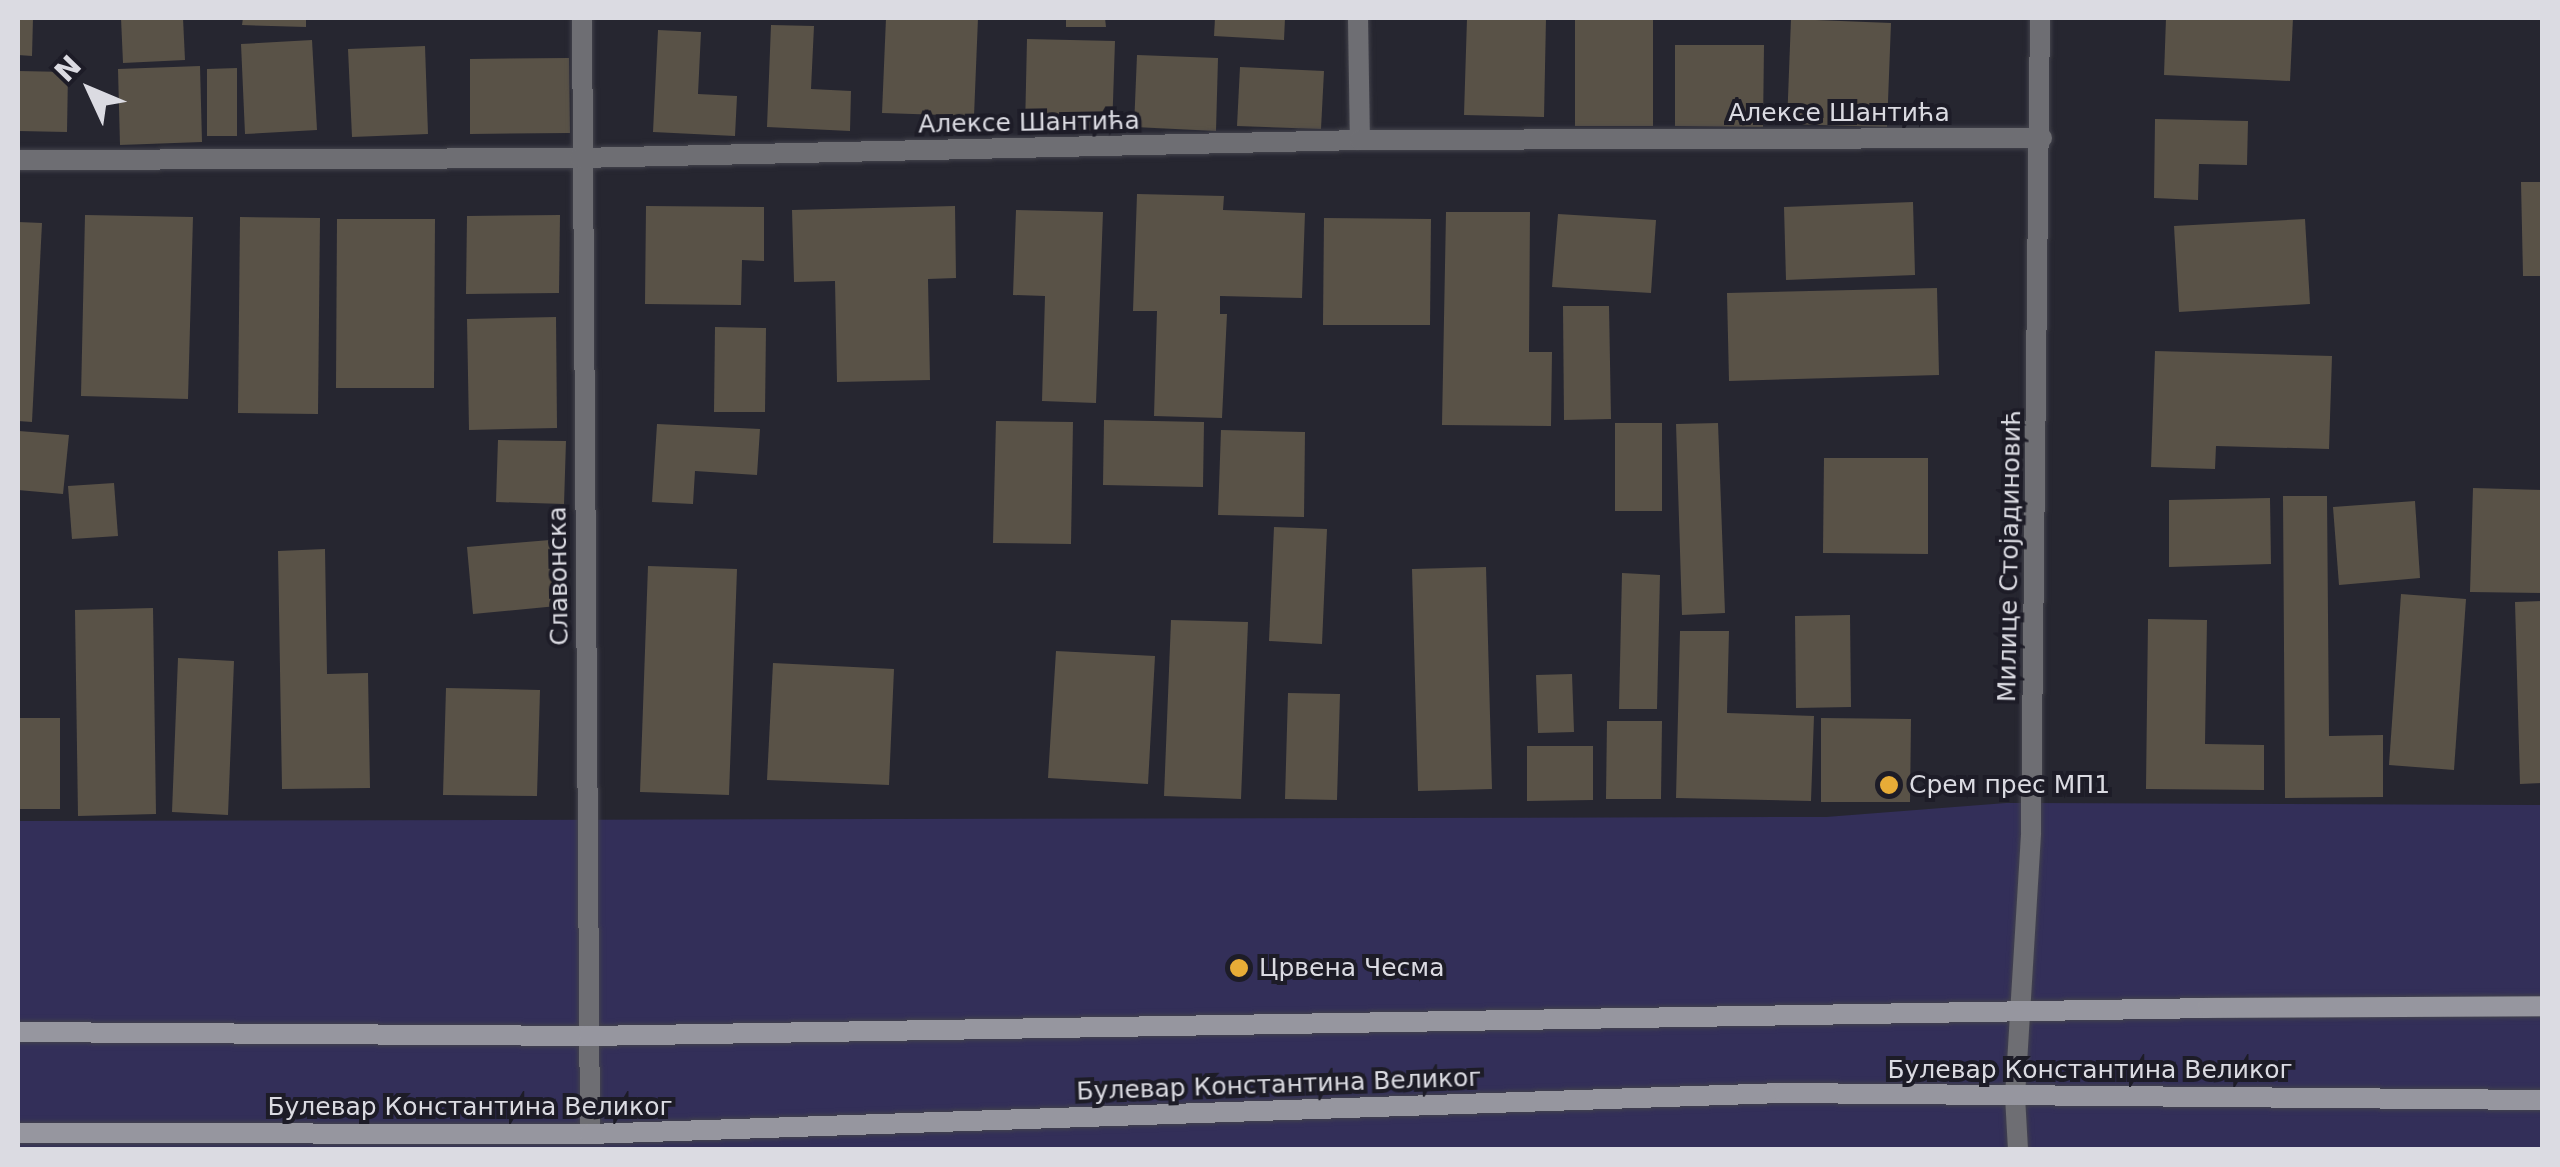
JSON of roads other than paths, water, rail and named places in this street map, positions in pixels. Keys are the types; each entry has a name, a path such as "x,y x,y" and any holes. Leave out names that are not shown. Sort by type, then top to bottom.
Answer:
{"main road":[{"path":"18,1032 589,1036 2018,1010 2542,1006"},
{"name":"Булевар Константина Великог","path":"18,1133 590,1134 1784,1094 2542,1100"}],"street":[{"name":"Славонска","path":"582,18 580,158 590,1134"},
{"path":"1358,18 1360,140"},
{"name":"Милице Стојадиновић","path":"2018,1150 2018,1010 2031,832 2042,138 2040,18"},
{"name":"Алексе Шантића","path":"18,160 580,158 1360,140 2042,138"}],"place":[{"name":"Срем прес МП1","path":"1889,785"},
{"name":"Црвена Чесма","path":"1239,968"}]}
